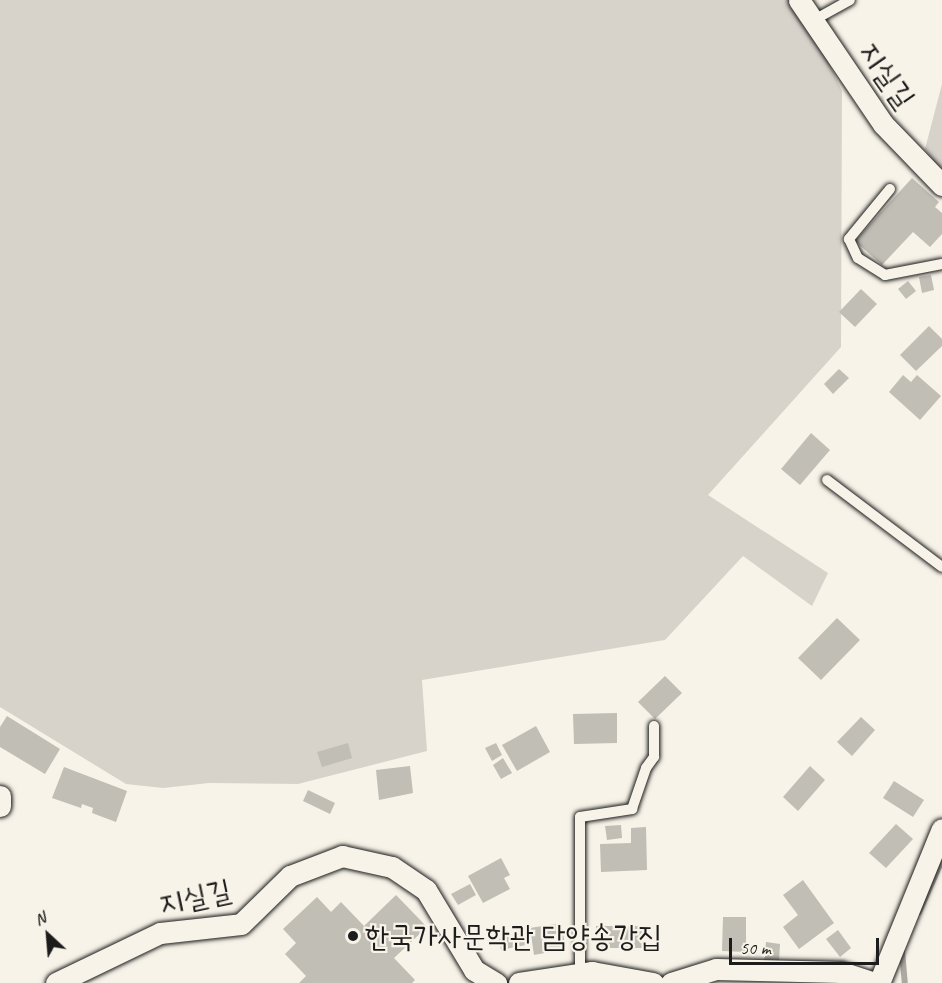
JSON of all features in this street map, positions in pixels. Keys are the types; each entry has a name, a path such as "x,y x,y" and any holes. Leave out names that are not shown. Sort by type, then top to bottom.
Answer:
{"street":[{"name":"지실길","path":"799,0 883,124 942,185"},
{"path":"0,796 0,806"},
{"path":"671,983 716,969 841,972 877,983 942,829"},
{"name":"지실길","path":"56,983 160,933 242,924 290,876 342,856 392,867 426,890 474,970 496,983"},
{"path":"519,983 592,972 653,983"}],"lane":[{"name":"지실길","path":"814,20 850,0"},
{"path":"890,189 849,240 858,258 885,275 942,264"},
{"path":"827,480 942,567"},
{"path":"580,974 580,817 632,809 646,768 654,757 654,726"}],"shaded area":[{"path":"0,0 799,0 842,91 841,347 708,495 828,573 812,606 743,556 665,640 422,680 427,751 298,784 209,783 163,788 126,784 0,707"},
{"path":"942,84 942,172 925,149"}],"building":[{"path":"912,178 939,202 935,207 942,213 942,234 930,247 913,232 882,265 855,241"},
{"path":"931,275 934,290 922,293 919,277"},
{"path":"908,281 916,291 906,299 898,289"},
{"path":"861,289 877,304 855,327 839,312"},
{"path":"929,326 942,339 942,346 916,371 900,355"},
{"path":"839,369 849,378 833,394 824,384"},
{"path":"903,375 911,382 917,375 941,396 920,420 889,392"},
{"path":"811,433 830,450 800,485 781,469"},
{"path":"837,618 860,640 821,680 798,658"},
{"path":"665,676 682,693 655,719 638,702"},
{"path":"617,713 617,743 574,744 573,714"},
{"path":"7,716 60,749 45,774 0,747 0,727"},
{"path":"861,717 875,730 852,756 837,742"},
{"path":"536,726 550,752 517,771 502,745"},
{"path":"348,743 352,758 322,767 317,752"},
{"path":"496,743 502,755 492,761 485,748"},
{"path":"503,758 512,773 501,779 493,765"},
{"path":"410,766 413,793 379,800 376,770"},
{"path":"810,766 825,780 798,811 783,797"},
{"path":"64,767 127,791 116,822 92,813 93,808 82,804 81,808 52,798"},
{"path":"894,781 924,800 913,817 883,798"},
{"path":"308,790 335,803 330,814 303,801"},
{"path":"896,824 913,839 886,868 869,853"},
{"path":"621,825 622,838 607,840 605,826"},
{"path":"646,827 647,870 601,872 600,844 631,843 631,828"},
{"path":"501,858 510,875 504,878 510,889 483,903 468,876"},
{"path":"803,880 834,923 799,949 783,927 798,915 783,895"},
{"path":"470,884 476,895 458,905 451,894"},
{"name":"한국가사문학관 담양송강집","path":"396,895 427,927 394,958 415,980 412,983 299,983 306,976 285,954 296,943 283,929 317,897 331,912 341,902 364,926"},
{"path":"723,917 746,917 746,952 722,951"},
{"path":"561,923 566,949 534,955 530,928"},
{"path":"596,926 642,926 642,948 596,948"},
{"path":"838,930 851,948 840,957 826,939"},
{"path":"524,933 526,945 501,950 499,939"},
{"path":"766,942 780,944 779,961 764,960"}],"waterway":[{"path":"919,912 942,860"},
{"path":"902,951 905,983"}],"place":[{"name":"한국가사문학관 담양송강집","path":"353,936"}]}
